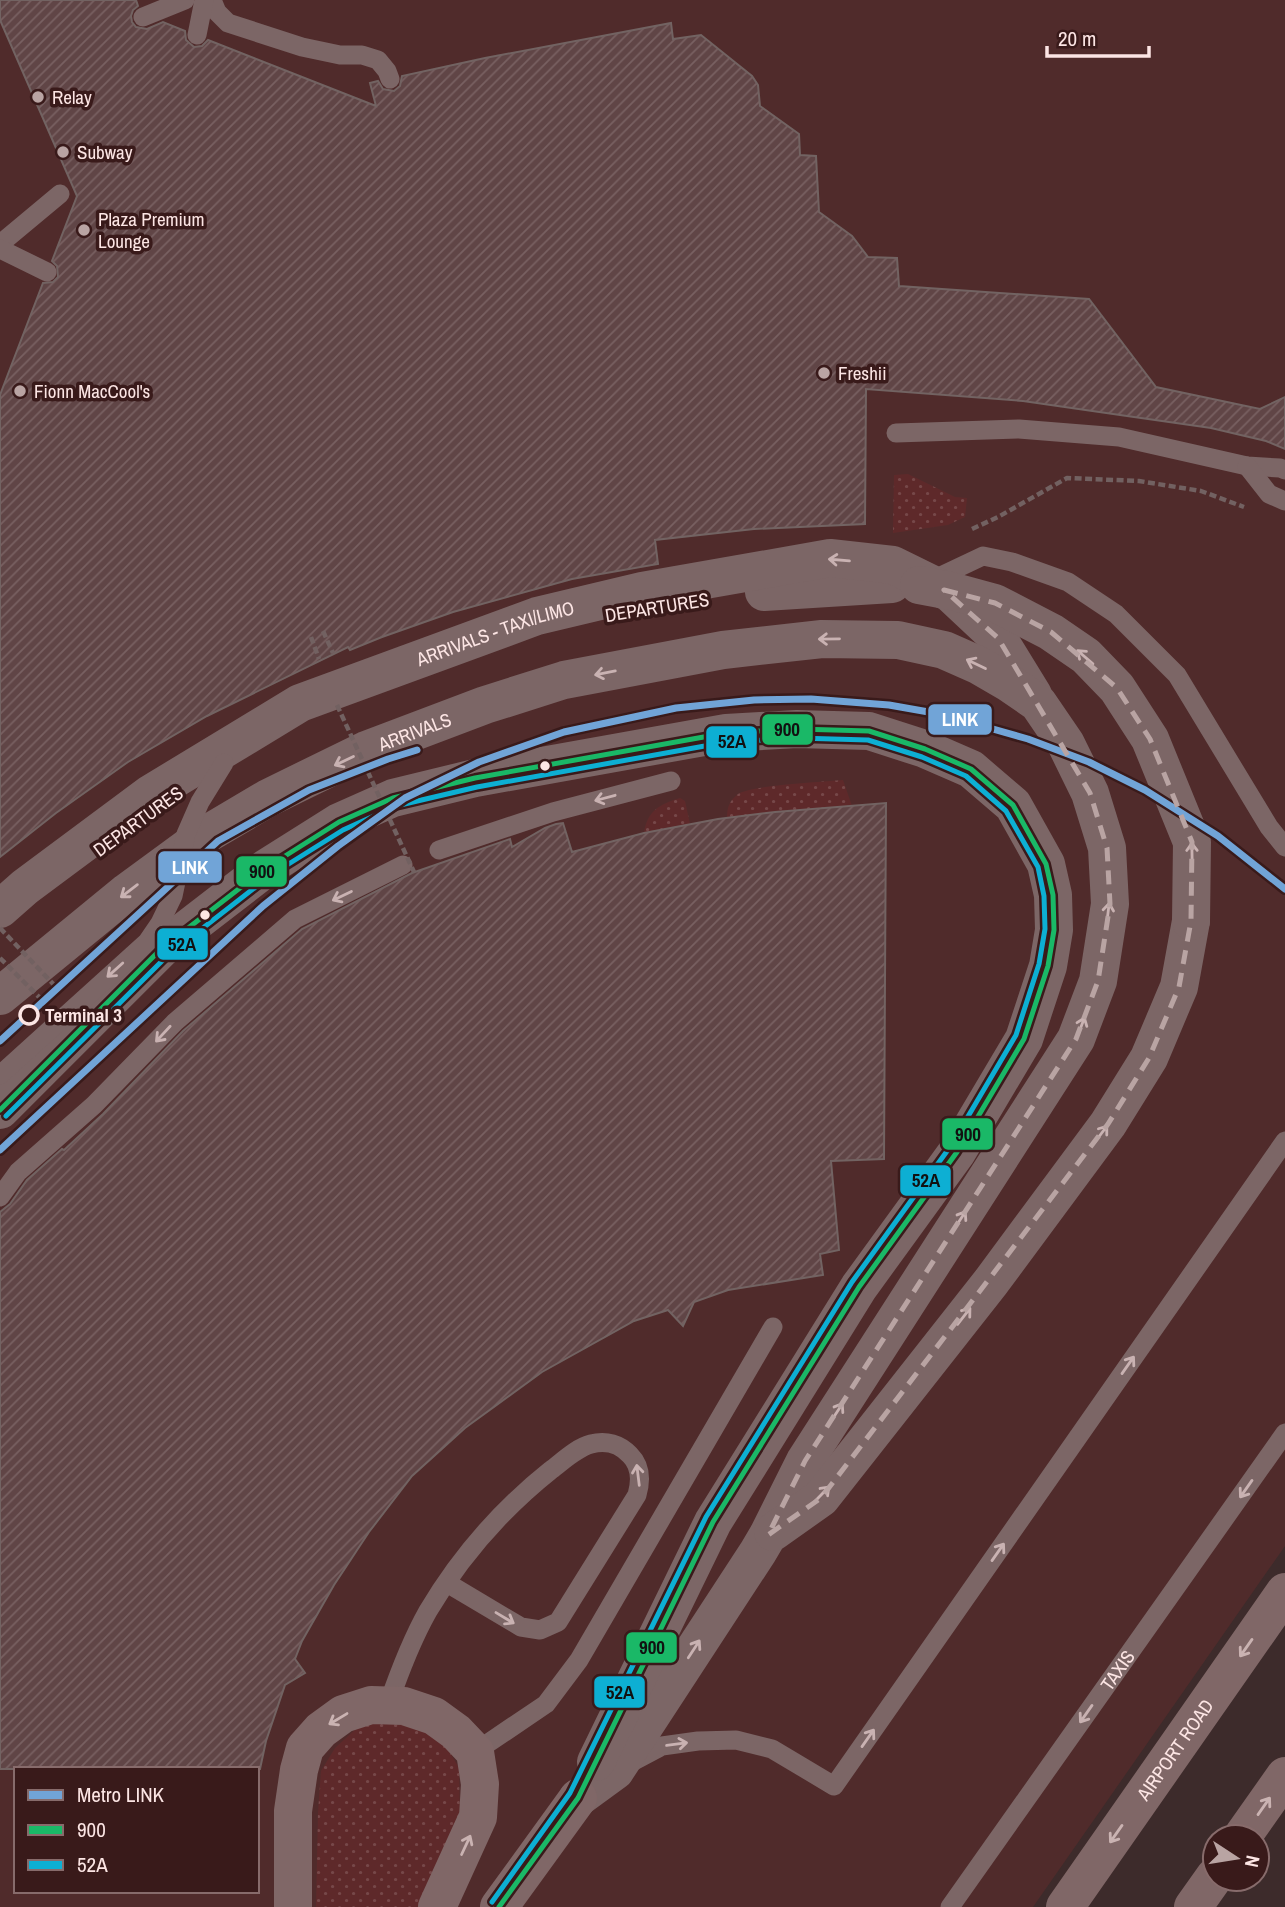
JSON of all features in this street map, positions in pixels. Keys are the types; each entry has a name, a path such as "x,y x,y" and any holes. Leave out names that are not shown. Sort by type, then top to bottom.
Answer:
{"street":[{"name":"ARRIVALS - TAXI/LIMO","path":"0,909 24,887 150,794 300,703 537,616 642,590 830,558 893,565 950,593 998,638 1066,744 1090,793 1107,848 1110,904 1098,981 1076,1039 805,1461 768,1535 615,1771"},
{"name":"DEPARTURES","path":"0,929 100,848 178,790 268,737 337,705 486,648 604,615 749,592 883,584 919,585 995,603 1051,632 1086,656 1117,688 1150,739 1192,842 1191,921 1179,988 1149,1058 1108,1124 991,1282 821,1498 768,1535"},
{"name":"ARRIVALS","path":"0,996 127,892 202,837 268,798 366,750 485,705 564,680 723,650 822,639 898,640 944,650 978,664 1038,703"},
{"path":"0,1110 161,949 266,867 339,822 393,798 475,778 726,733 797,729 869,731 925,749 971,769 1013,805 1046,864 1053,895 1054,930 1048,966 1024,1039 957,1152 859,1287 713,1522 578,1798 499,1907"},
{"name":"AIRPORT ROAD","path":"1065,1907 1285,1592"},
{"path":"293,1907 293,1811 305,1748 321,1730 343,1714 371,1705 388,1705 404,1706 434,1716 456,1731 475,1752 480,1784 478,1817 437,1907"},
{"path":"578,1798 615,1771"},
{"path":"1252,1823 1285,1776"}],"lane":[{"path":"142,17 185,0"},
{"path":"197,35 204,0"},
{"path":"212,0 217,12 228,23 302,47 340,55 362,55 378,60 390,79"},
{"path":"47,272 0,246 60,194"},
{"path":"895,433 1019,429 1119,437 1247,466 1285,470"},
{"path":"1247,466 1269,494 1285,501"},
{"path":"928,582 983,556 1012,562 1068,582 1116,614 1177,675 1269,827 1285,847"},
{"path":"0,1076 147,942 173,896 186,834 200,802 224,763"},
{"path":"439,850 553,812 671,781"},
{"path":"0,1197 18,1172 94,1105 175,1022 295,919 409,869"},
{"path":"615,1771 662,1746 736,1740 772,1749 834,1786 1285,1141"},
{"path":"475,1752 546,1704 579,1660 772,1327"},
{"name":"TAXIS","path":"950,1907 1285,1433"},
{"path":"388,1705 399,1672 427,1613 457,1567 501,1514 546,1474 579,1449 591,1444 615,1444 635,1460 640,1483 637,1495 558,1622 540,1630 521,1627 447,1583"}],"path":[{"path":"967,532 1067,478 1139,481 1201,491 1246,507"},
{"path":"337,705 409,869"},
{"path":"0,929 65,996"},
{"path":"0,958 53,1010"}],"highlighted area":[{"path":"944,590 995,603 1051,632 1117,688 1150,739 1192,842 1191,921 1179,987 1149,1058 1108,1124 821,1498 768,1535 805,1461 1076,1039 1098,981 1110,904 1107,848 1090,793 998,638"}],"shaded area":[{"path":"0,0 1285,0 1285,1546 1033,1907 0,1907"},
{"path":"908,474 955,497 967,498 965,517 948,525 893,533 894,475"},
{"path":"843,780 852,806 727,818 731,802 738,794 746,791"},
{"path":"680,798 685,801 690,824 644,833 651,814 666,803"},
{"path":"388,1721 415,1725 446,1746 459,1768 460,1819 435,1884 418,1907 316,1907 321,1771 335,1748 358,1727"}],"building":[{"path":"0,0 136,0 138,6 131,16 136,27 147,29 163,22 185,31 186,40 194,47 202,46 208,40 376,106 370,83 378,81 383,89 394,91 400,86 402,76 671,23 673,39 701,35 752,76 758,85 760,106 799,134 800,155 816,156 819,212 852,236 868,257 897,258 899,286 1089,299 1156,387 1260,409 1285,397 1285,449 1266,441 1211,428 1023,401 866,389 865,524 754,529 655,540 658,564 572,579 453,612 350,650 348,647 207,716 128,762 0,857 0,395 43,283 53,282 58,277 57,266 52,261 77,196 0,20"},
{"path":"886,803 884,1159 831,1161 839,1250 820,1254 823,1275 728,1290 694,1302 683,1326 668,1310 634,1321 542,1372 465,1428 412,1476 369,1532 334,1585 302,1641 295,1659 305,1673 285,1685 266,1741 260,1769 0,1769 0,1212 10,1204 27,1180 103,1114 183,1031 302,929 412,873 510,839 512,847 556,824 563,823 572,852 644,833 718,819"}],"metro line":[{"name":"LINK","path":"0,1150 263,906 338,846 405,798 479,762 564,732 676,708 754,700 811,699 889,705 940,714 1028,739 1089,762 1145,790 1218,836 1285,889"},
{"name":"LINK","path":"0,1041 218,841 309,790 417,750"}],"transit line":[{"name":"900","path":"0,1110 161,949 266,868 339,822 393,798 475,778 726,733 797,729 869,731 925,749 971,769 1013,805 1046,864 1053,895 1054,930 1048,966 1024,1039 957,1152 859,1287 713,1522 578,1798 499,1907"},
{"name":"52A","path":"6,1116 167,956 271,875 343,830 396,806 477,787 727,742 797,738 868,740 922,757 966,776 1006,811 1038,867 1044,896 1045,929 1039,964 1016,1035 950,1147 852,1282 706,1517 570,1793 492,1902"}],"place":[{"name":"Relay","path":"38,97"},
{"name":"Subway","path":"63,152"},
{"name":"Plaza Premium Lounge","path":"84,230"},
{"name":"Freshii","path":"824,373"},
{"name":"Fionn MacCool's","path":"20,391"},
{"name":"Terminal 3","path":"29,1015"}]}
